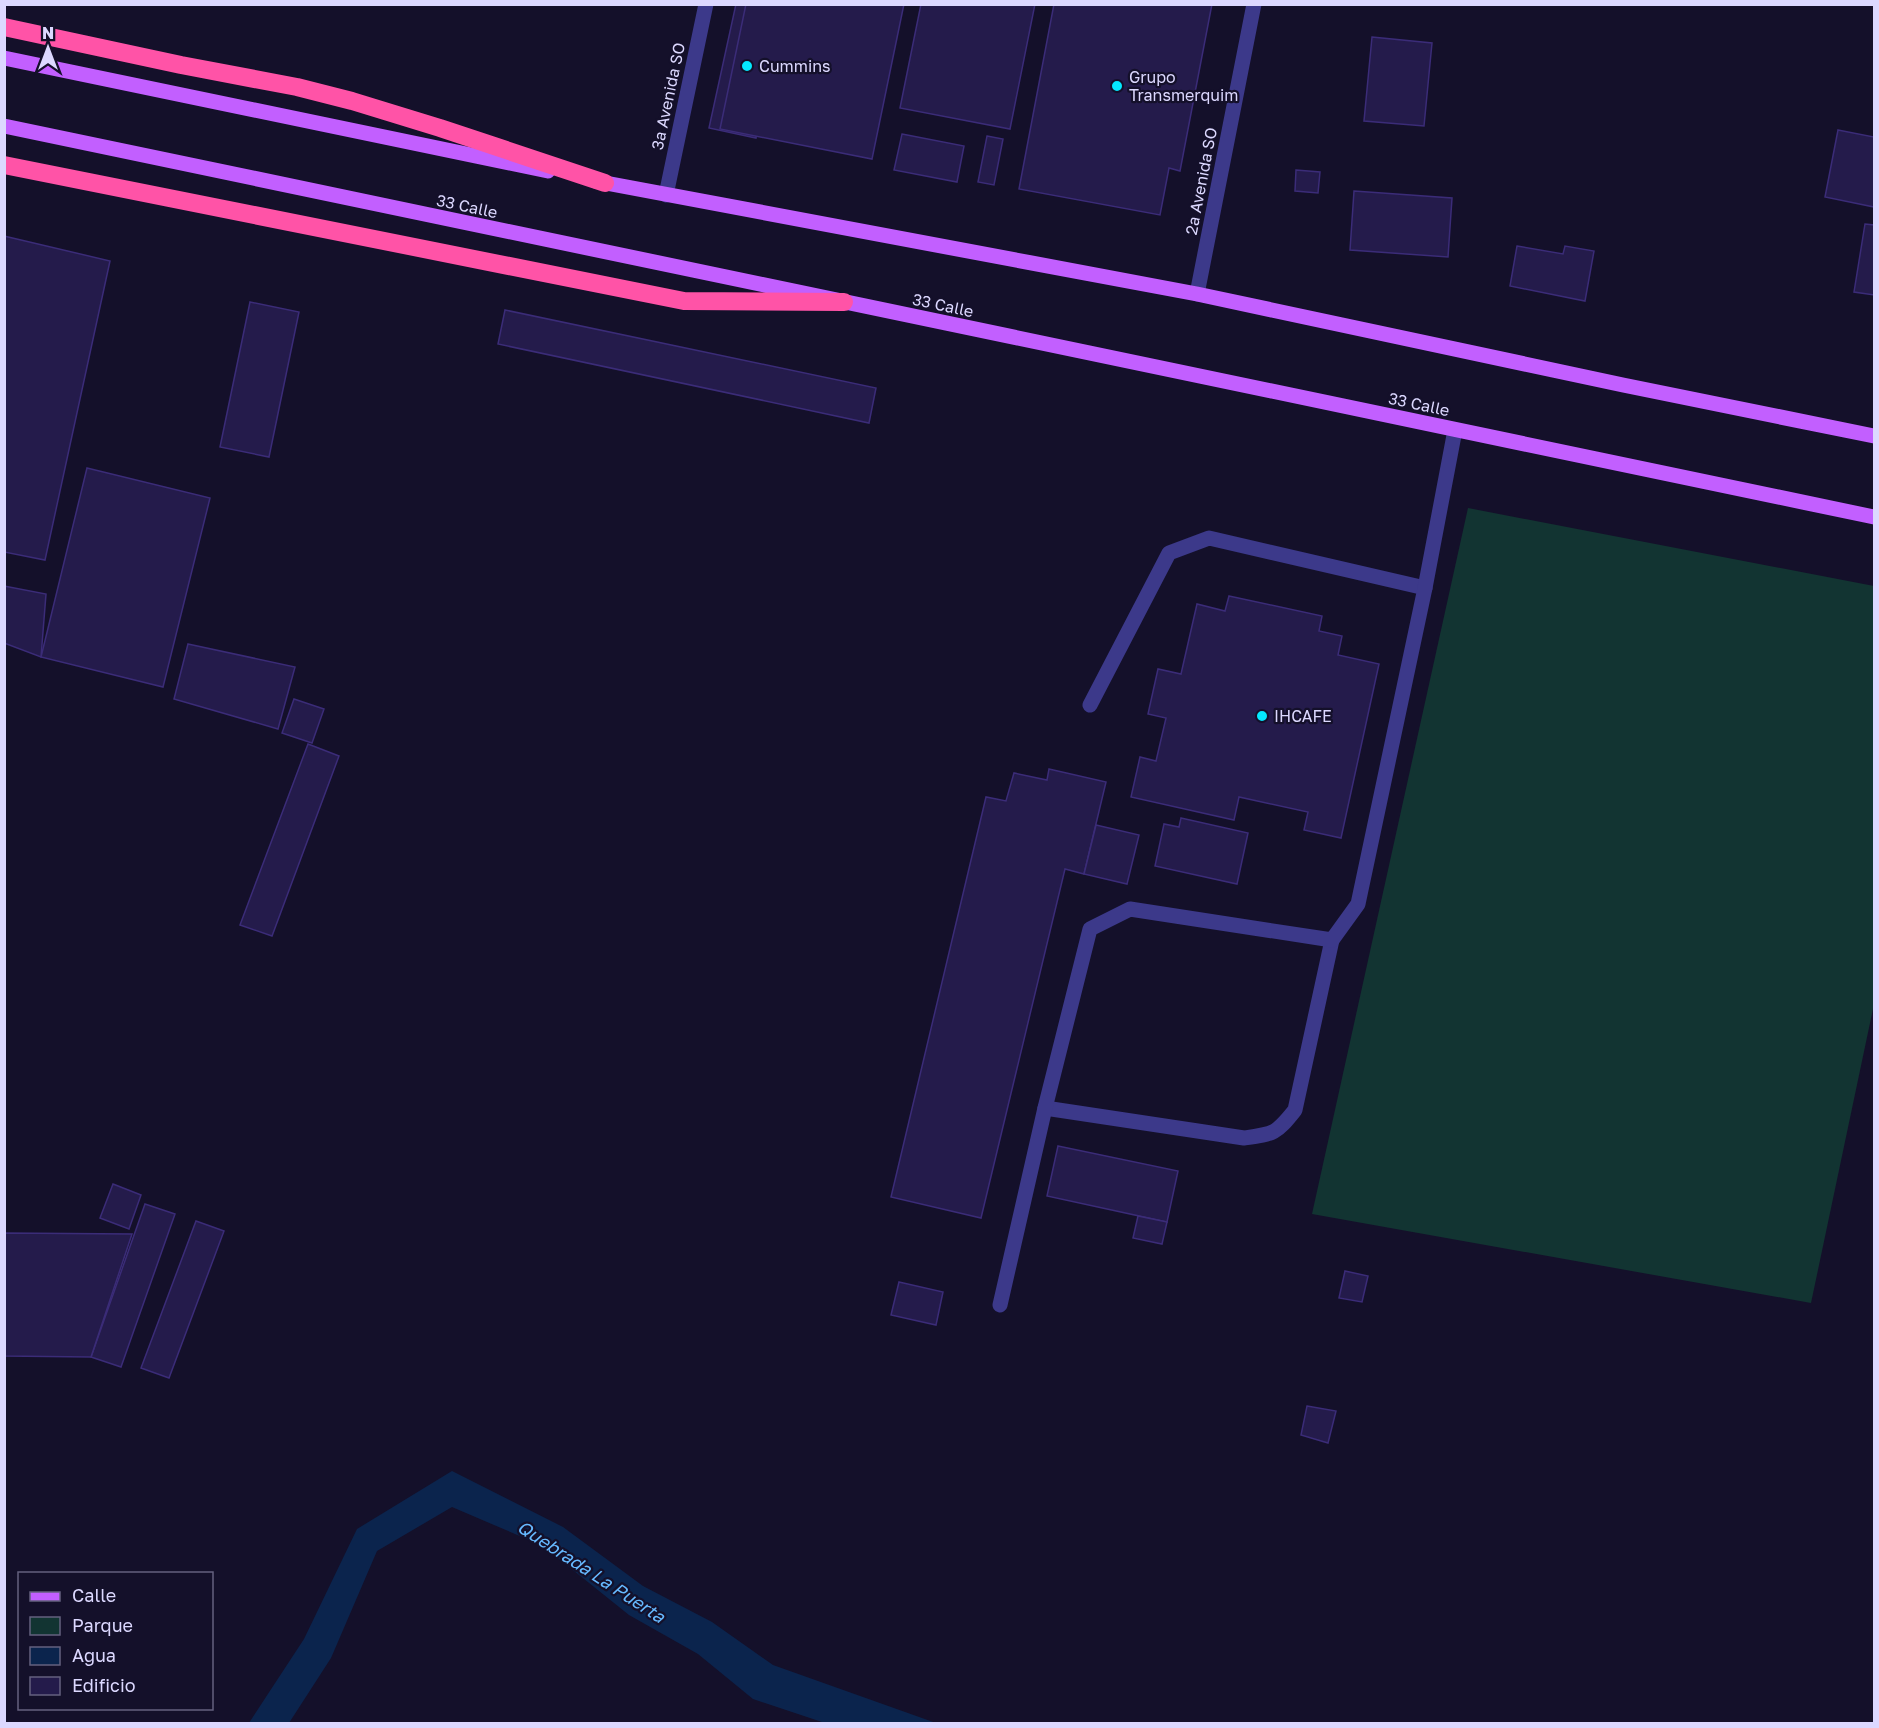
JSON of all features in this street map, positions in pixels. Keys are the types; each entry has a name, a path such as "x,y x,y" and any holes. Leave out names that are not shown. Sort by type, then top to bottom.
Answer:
{"highway":[{"path":"4,27 180,65 297,87 352,101 605,183"},
{"path":"4,165 684,301 844,302"}],"main road":[{"path":"4,58 605,183 1197,294 1875,436"},
{"name":"33 Calle","path":"4,126 1875,518"}],"street":[{"name":"3a Avenida SO","path":"666,195 706,4"},
{"name":"2a Avenida SO","path":"1197,294 1254,4"},
{"path":"1046,1108 1244,1138 1264,1135 1280,1129 1294,1110 1332,940 1358,904 1425,588 1455,430"},
{"path":"1090,705 1169,554 1209,538 1425,588"},
{"path":"1000,1305 1090,929 1130,909 1332,940"}],"green space":[{"path":"1468,508 1874,586 1874,1004 1811,1303 1312,1214"}],"water":[{"name":"Quebrada La Puerta","path":"452,1471 563,1527 643,1586 712,1622 773,1665 936,1723 825,1723 753,1699 698,1654 629,1615 543,1546 452,1507 377,1551 331,1658 289,1723 249,1723 304,1639 357,1529"}],"building":[{"name":"Cummins","path":"736,4 785,4 756,138 709,128"},
{"path":"746,4 904,4 872,159 720,129"},
{"path":"921,4 1035,4 1010,129 900,108"},
{"name":"Grupo Transmerquim","path":"1054,4 1212,4 1180,171 1169,168 1160,215 1019,189"},
{"path":"1372,37 1432,43 1424,126 1364,121"},
{"path":"1838,130 1874,137 1874,207 1825,197"},
{"path":"902,134 964,146 957,182 894,170"},
{"path":"987,136 1003,139 994,185 978,182"},
{"path":"1296,170 1320,172 1318,193 1295,191"},
{"path":"1354,191 1452,198 1448,257 1350,250"},
{"path":"1865,224 1874,225 1874,295 1854,292"},
{"path":"4,236 110,261 45,560 4,552"},
{"path":"1517,246 1563,254 1565,246 1594,251 1585,301 1510,286"},
{"path":"250,302 299,312 269,457 220,447"},
{"path":"505,310 876,388 869,423 498,344"},
{"path":"87,468 210,498 163,687 41,657"},
{"path":"4,586 46,594 41,657 4,643"},
{"name":"IHCAFE","path":"1229,596 1322,616 1319,631 1342,636 1338,655 1379,664 1341,838 1304,830 1308,812 1239,797 1234,820 1131,797 1140,757 1156,761 1166,718 1148,714 1158,669 1181,674 1197,604 1225,611"},
{"path":"188,644 295,667 278,729 174,699"},
{"path":"294,699 324,709 312,743 282,733"},
{"path":"308,744 339,756 272,936 240,925"},
{"path":"1049,769 1106,782 1084,874 1065,869 981,1218 891,1197 986,797 1006,801 1014,773 1047,780"},
{"path":"1181,818 1248,833 1237,884 1155,866 1164,824 1179,827"},
{"path":"1096,825 1139,835 1127,884 1084,874"},
{"path":"1058,1146 1178,1171 1167,1222 1047,1196"},
{"path":"113,1184 141,1195 129,1229 100,1218"},
{"path":"145,1204 175,1214 121,1367 91,1357"},
{"path":"1138,1216 1167,1222 1162,1244 1133,1238"},
{"path":"196,1221 224,1231 169,1378 141,1368"},
{"path":"4,1233 132,1234 91,1357 4,1356"},
{"path":"1345,1271 1368,1276 1362,1302 1339,1298"},
{"path":"899,1282 943,1292 936,1325 891,1315"},
{"path":"1307,1406 1336,1411 1328,1443 1301,1435"}],"place":[{"name":"Cummins","path":"747,66"},
{"name":"Grupo Transmerquim","path":"1117,86"},
{"name":"IHCAFE","path":"1262,716"}]}
